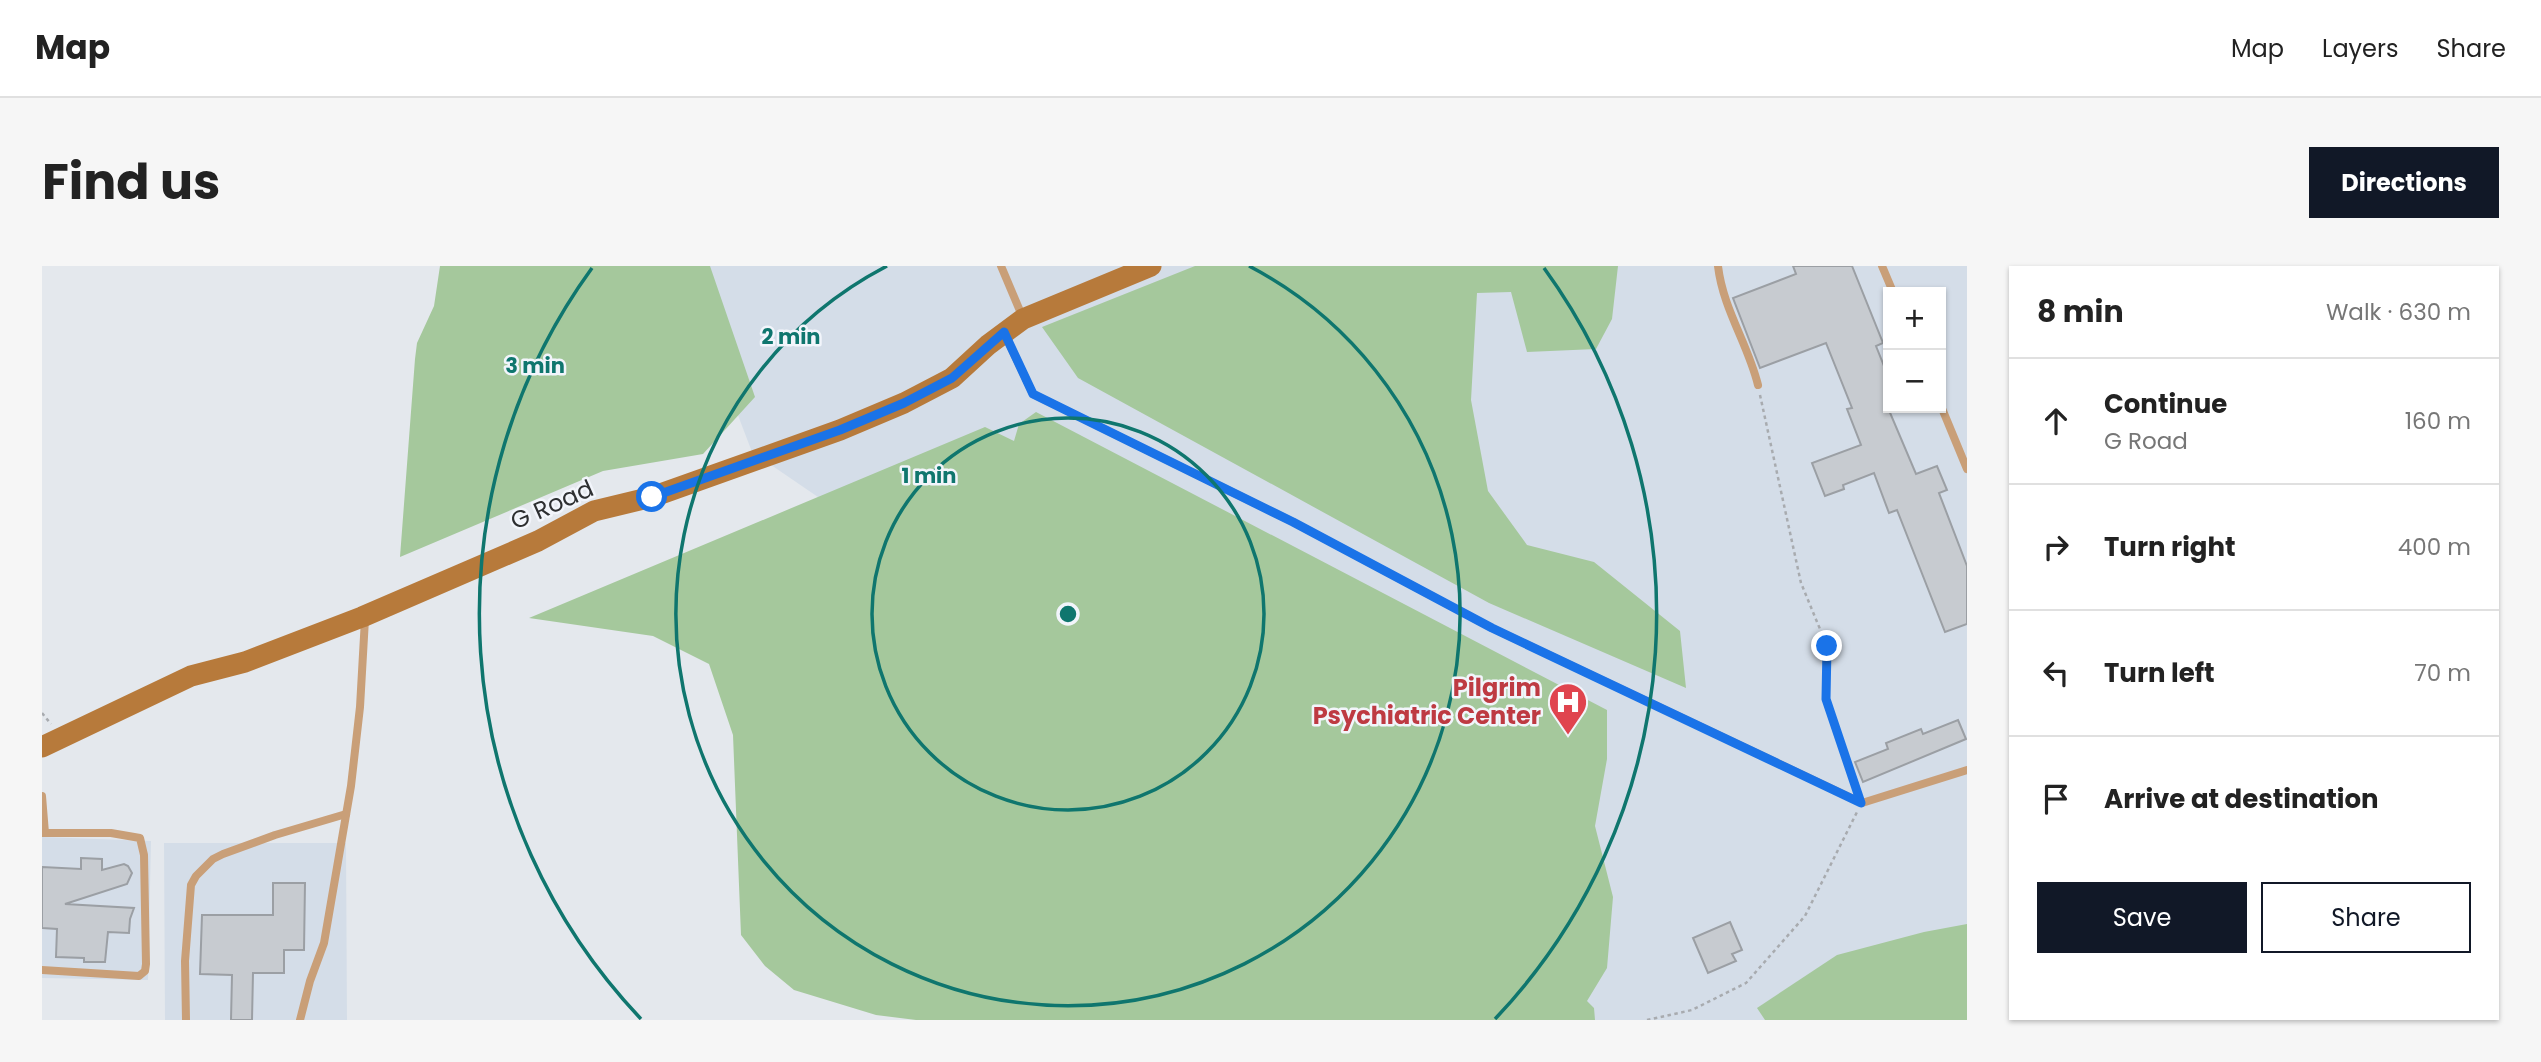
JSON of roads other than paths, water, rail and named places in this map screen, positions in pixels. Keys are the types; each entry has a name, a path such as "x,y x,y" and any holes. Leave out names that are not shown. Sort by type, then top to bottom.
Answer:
{"street":[{"name":"G Road","path":"42,747 191,676 245,663 365,616 538,541 594,511 664,493 840,430 904,403 952,378 1004,332 1023,319 1151,266"}],"lane":[{"path":"1001,266 1023,319"},
{"path":"1718,266 1733,322 1754,369 1758,385"},
{"path":"1882,266 1891,287"},
{"path":"1004,332 1033,394 1293,522 1492,628 1861,803 1967,770"},
{"path":"1944,413 1967,469"},
{"path":"300,1020 324,943 346,814 360,707 365,616"},
{"path":"42,796 43,833 111,833 140,838 144,855 146,964 145,971 139,976 42,970"},
{"path":"186,1020 186,949 191,885 196,876 213,859 223,854 346,814"}],"place":[{"name":"Pilgrim Psychiatric Center","path":"1568,736"}]}
